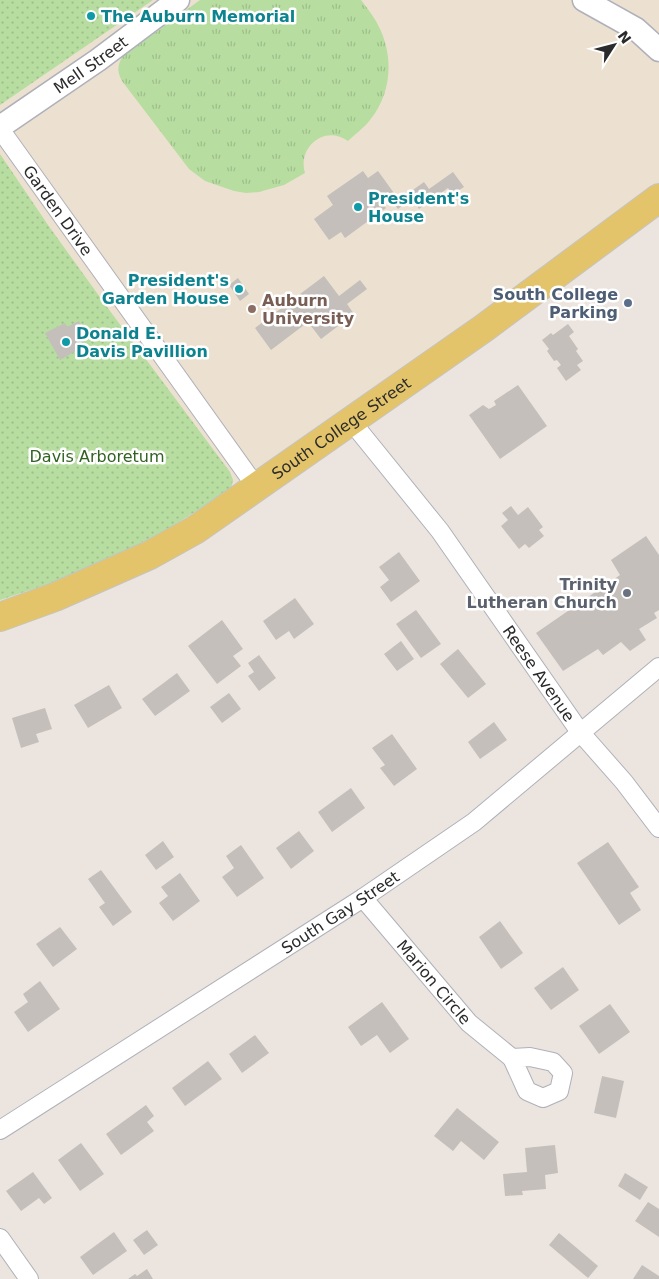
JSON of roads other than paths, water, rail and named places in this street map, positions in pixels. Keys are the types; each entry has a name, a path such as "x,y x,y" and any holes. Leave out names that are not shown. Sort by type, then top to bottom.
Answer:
{"main road":[{"name":"South College Street","path":"0,616 55,597 150,555 195,530 484,328 659,198"}],"street":[{"name":"Mell Street","path":"0,128 98,60 178,0"},
{"path":"584,0 636,29 659,50"},
{"name":"Garden Drive","path":"0,128 256,488"},
{"name":"Reese Avenue","path":"350,421 440,531 580,732 624,782 659,828"},
{"name":"South Gay Street","path":"0,1130 363,898 474,822 659,667"},
{"name":"Marion Circle","path":"363,898 469,1023 512,1058"},
{"path":"0,1238 29,1279"}],"place":[{"name":"The Auburn Memorial","path":"91,16"},
{"name":"President's House","path":"358,207"},
{"name":"President's Garden House","path":"239,289"},
{"name":"South College Parking","path":"628,303"},
{"name":"Auburn University","path":"252,309"},
{"name":"Donald E. Davis Pavillion","path":"66,342"},
{"name":"Trinity Lutheran Church","path":"627,593"}],"park label":[{"name":"Davis Arboretum","path":"96,456"}]}
